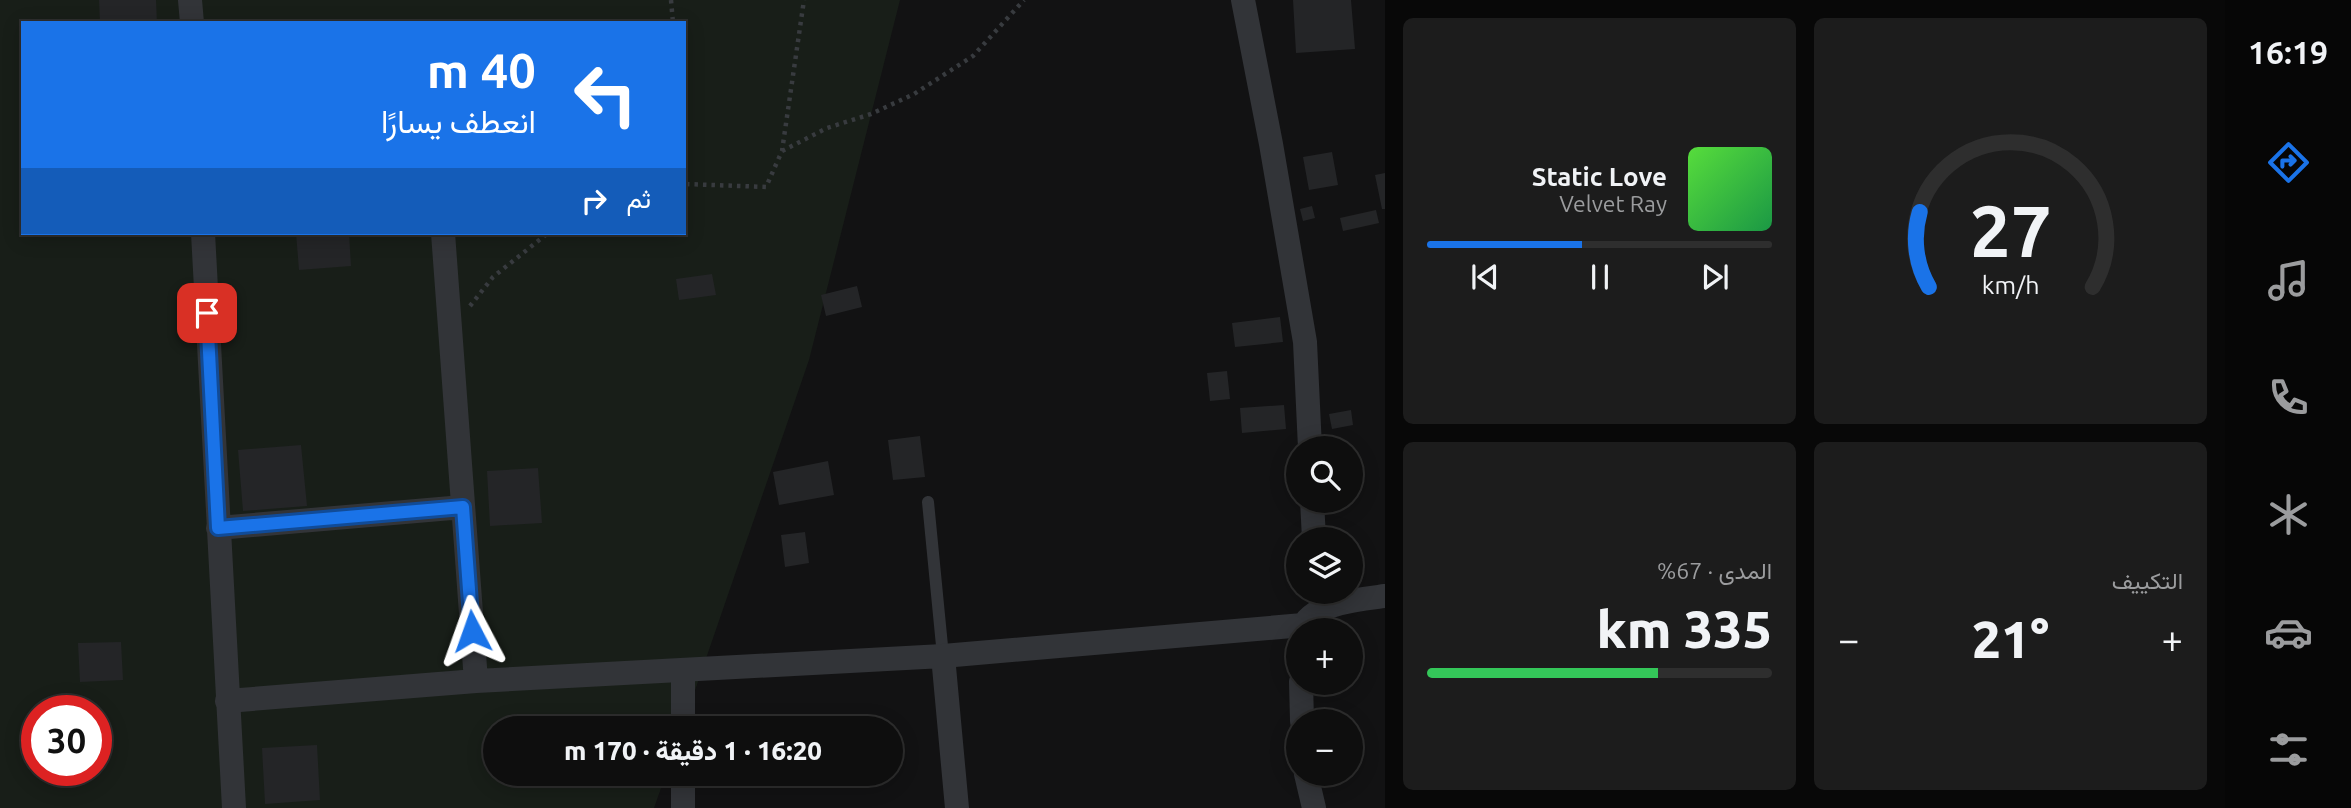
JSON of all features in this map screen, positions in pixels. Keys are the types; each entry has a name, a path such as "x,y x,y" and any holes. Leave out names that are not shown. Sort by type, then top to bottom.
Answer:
{"street":[{"path":"190,0 192,21"},
{"path":"1243,0 1305,342 1309,436"},
{"path":"203,235 226,701 234,808"},
{"path":"443,235 476,681"},
{"path":"218,528 463,507"},
{"path":"226,701 476,681 943,656 1310,614 1340,603 1385,596"},
{"path":"943,656 957,808"},
{"path":"683,670 683,716"},
{"path":"683,786 683,808"},
{"path":"1309,786 1314,808"}],"lane":[{"path":"928,502 943,656"}],"path":[{"path":"671,0 673,21"},
{"path":"686,184 766,187 782,151 804,0"},
{"path":"782,151 827,128 871,114 914,94 973,56 1024,0"},
{"path":"450,331 493,277 546,235"}],"shaded area":[{"path":"0,0 900,0 809,360 686,716 483,716 483,786 662,786 654,808 0,808"}],"building":[{"path":"99,0 156,0 157,21 100,21"},
{"path":"1293,0 1351,0 1355,49 1296,53"},
{"path":"1332,152 1338,185 1309,190 1303,157"},
{"path":"1385,173 1385,209 1382,209 1375,175"},
{"path":"1312,206 1315,218 1303,221 1300,209"},
{"path":"1376,210 1379,223 1343,231 1340,218"},
{"path":"296,235 349,235 351,266 299,270"},
{"path":"712,274 716,295 679,300 676,279"},
{"path":"857,286 862,307 826,316 821,295"},
{"path":"1280,317 1283,342 1235,347 1232,323"},
{"path":"1227,371 1230,399 1210,401 1207,373"},
{"path":"1284,405 1286,429 1242,433 1240,408"},
{"path":"1351,410 1353,425 1332,429 1329,414"},
{"path":"920,436 925,477 893,480 888,440"},
{"path":"301,445 307,506 243,511 238,450"},
{"path":"828,461 834,495 779,505 773,472"},
{"path":"538,468 542,523 490,526 487,471"},
{"path":"805,532 809,563 785,567 781,535"},
{"path":"121,642 123,680 80,682 78,643"},
{"path":"317,745 320,800 265,804 262,748"}],"route":[{"path":"207,313 218,528 463,507 472,631"}]}
